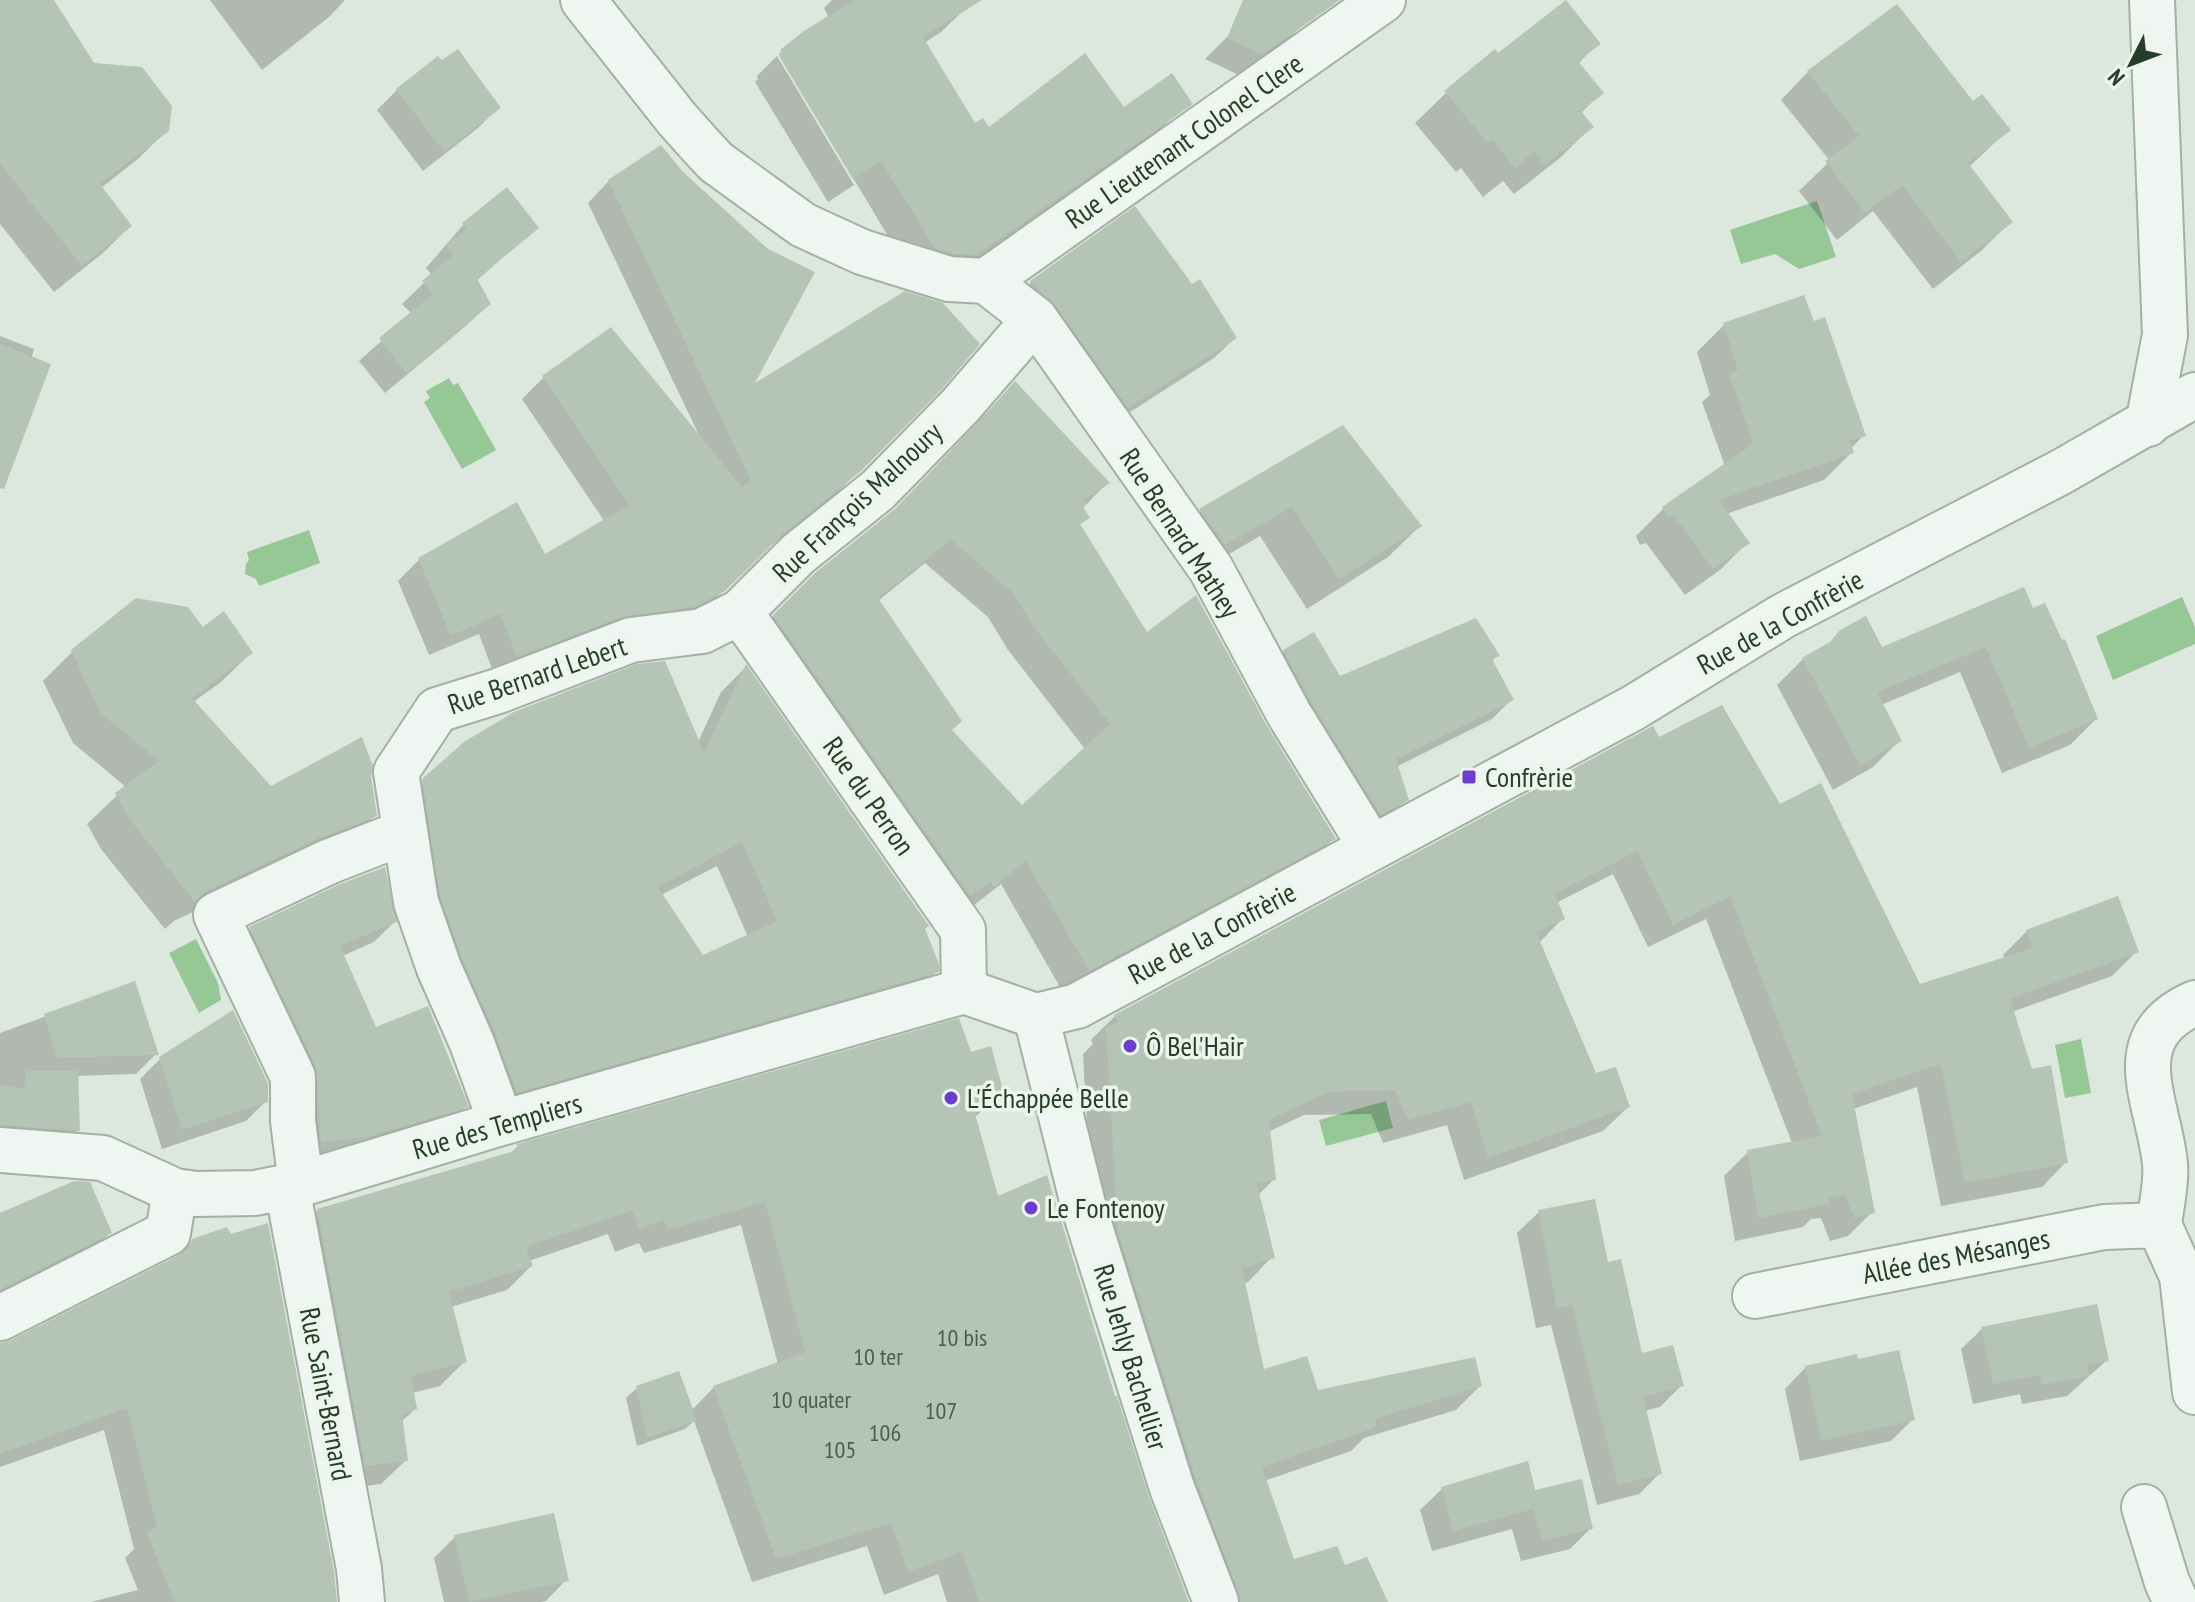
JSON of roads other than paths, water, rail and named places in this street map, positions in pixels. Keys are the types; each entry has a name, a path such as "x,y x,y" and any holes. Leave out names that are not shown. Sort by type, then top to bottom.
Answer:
{"street":[{"path":"583,0 677,119 716,162 803,225 862,252 949,279 986,281"},
{"name":"Rue Lieutenant Colonel Clere","path":"986,281 1383,0"},
{"path":"2148,424 2165,335 2152,0"},
{"name":"Rue Bernard Mathey","path":"986,281 1035,319 1211,569 1289,714 1371,847"},
{"name":"Rue François Malnoury","path":"740,612 798,554 878,490 960,406 1035,319"},
{"name":"Rue de la Confrèrie","path":"1036,1016 1077,1006 1633,708 1783,616 2061,472 2195,395"},
{"name":"Rue Bernard Lebert","path":"501,1123 416,902 396,772 437,710 498,691 631,640 702,631 740,612"},
{"name":"Rue du Perron","path":"740,612 963,930 964,991"},
{"name":"Rue Saint-Bernard","path":"362,1602 294,1186 293,1077 216,915 328,862 405,832"},
{"path":"964,991 1036,1016"},
{"name":"Rue des Templiers","path":"175,1191 222,1194 294,1186 501,1123 964,991"},
{"path":"2195,1003 2158,1029 2148,1053 2149,1080 2166,1167 2159,1225 2182,1276 2195,1392"},
{"name":"Rue Jehly Bachellier","path":"1036,1016 1084,1208 1172,1488 1216,1602"},
{"path":"0,1150 103,1158 175,1191 168,1233 0,1318"},
{"name":"Allée des Mésanges","path":"1755,1296 2104,1227 2159,1225"},
{"path":"2144,1507 2176,1602"}],"place":[{"name":"Confrèrie","path":"1469,777"},
{"name":"Ô Bel'Hair","path":"1130,1046"},
{"name":"L'Échappée Belle","path":"951,1098"},
{"name":"Le Fontenoy","path":"1031,1208"}]}
